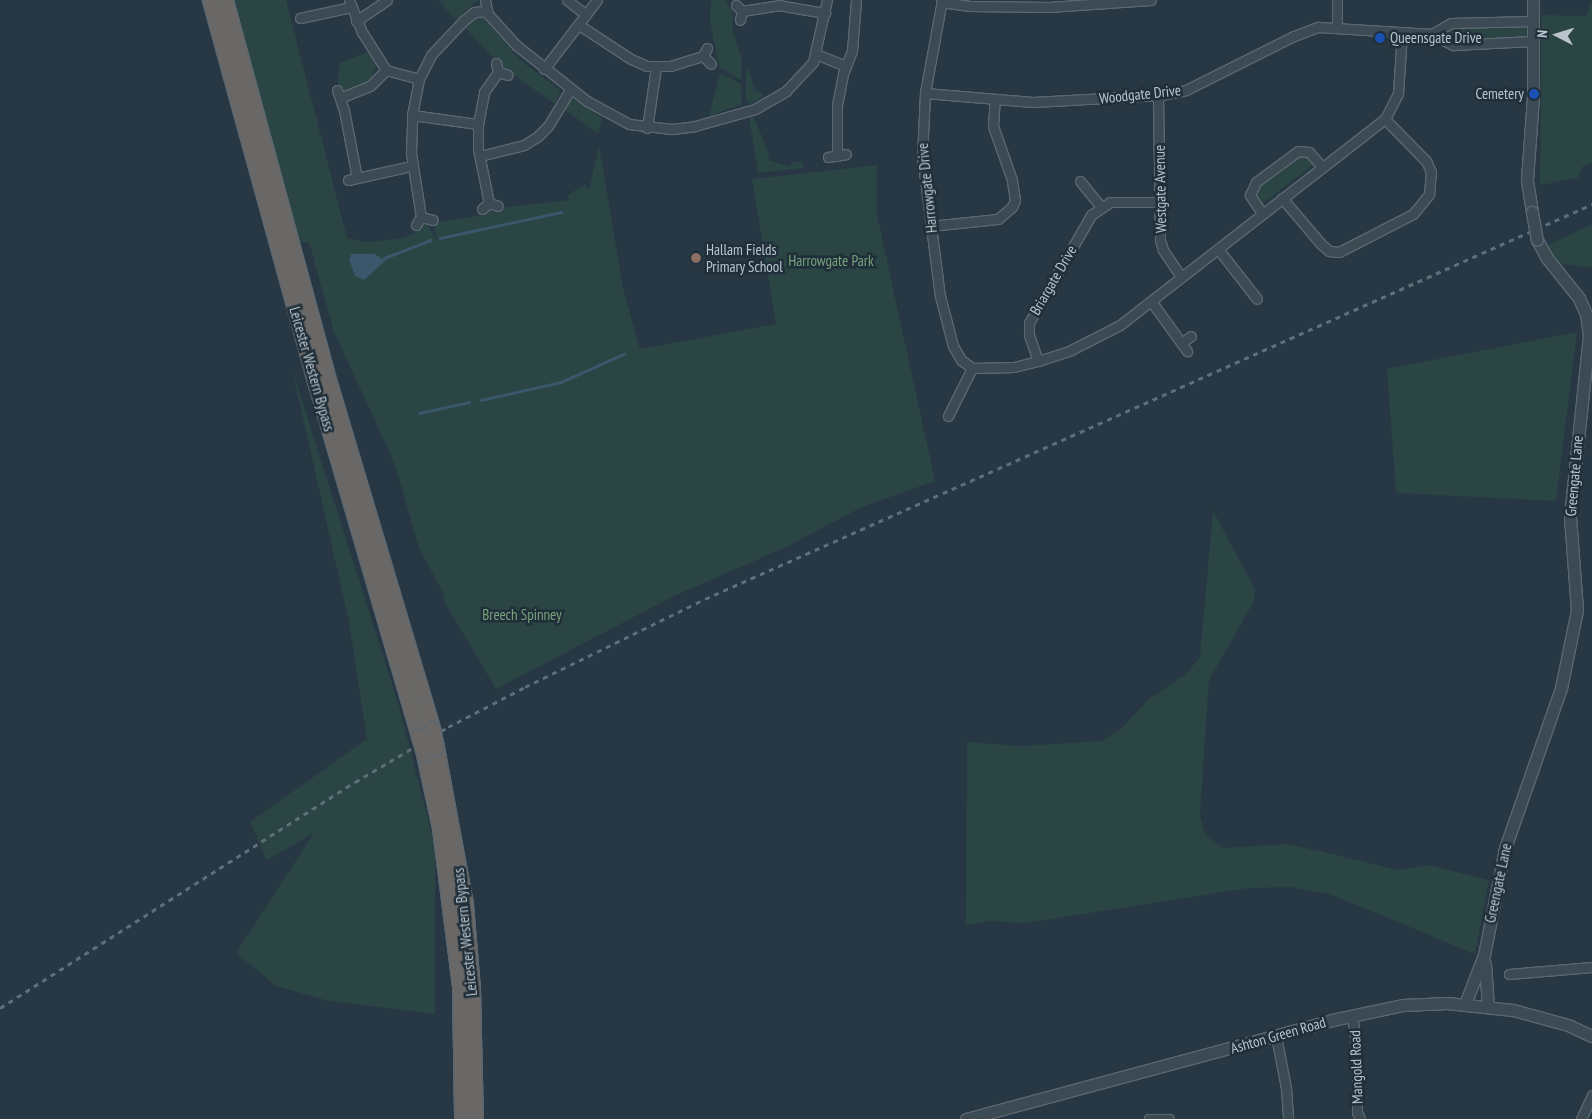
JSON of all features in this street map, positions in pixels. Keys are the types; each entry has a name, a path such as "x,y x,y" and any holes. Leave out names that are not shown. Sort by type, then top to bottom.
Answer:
{"highway":[{"name":"Leicester Western Bypass","path":"210,0 276,246 426,733"},
{"name":"Leicester Western Bypass","path":"225,0 426,733"},
{"path":"426,733 430,751"},
{"name":"Leicester Western Bypass","path":"430,751 459,977 462,1119"},
{"name":"Leicester Western Bypass","path":"430,751 465,904 472,990 475,1119"}],"street":[{"path":"356,21 387,0"},
{"path":"485,0 487,11 516,45 570,90 617,120 647,128 684,128 746,111 769,102 786,91 807,71 816,54 825,14 826,0"},
{"path":"567,0 586,15"},
{"path":"544,69 596,0"},
{"path":"837,156 837,105 846,66 852,51 856,0"},
{"path":"941,1 970,6 1049,7 1151,0"},
{"path":"1336,28 1337,0"},
{"name":"Greengate Lane","path":"1465,1004 1484,955 1501,861 1562,688 1577,610 1570,516 1589,335 1586,314 1579,298 1547,258 1537,240 1532,212 1527,161 1533,41 1533,0"},
{"name":"Harrowgate Drive","path":"941,1 925,93 922,156 940,296 953,346 961,360 972,368"},
{"path":"298,19 350,3 356,21 386,70 419,79"},
{"path":"739,12 778,5 825,14"},
{"path":"433,220 418,221 411,166 412,114 419,79 431,56 463,21 474,12 487,11"},
{"name":"Woodgate Drive","path":"1432,34 1451,24 1533,21"},
{"path":"579,25 631,59 656,67 705,52 710,64"},
{"name":"Woodgate Drive","path":"925,93 1032,102 1158,95 1186,90 1306,30 1336,28 1432,34 1453,45 1533,41"},
{"path":"947,417 972,368 999,369 1038,360 1099,337 1218,249 1321,166 1385,119 1398,93 1402,32"},
{"path":"816,54 846,66"},
{"path":"647,128 656,67"},
{"path":"498,206 486,206 478,124 484,92 497,68 508,75"},
{"path":"386,70 370,86 338,94 352,179 411,166"},
{"path":"480,156 524,145 536,138 570,90"},
{"name":"Westgate Avenue","path":"1158,95 1161,202 1160,240 1181,277"},
{"path":"930,226 998,219 1012,207 1015,191 993,126 995,100"},
{"path":"412,114 478,124"},
{"path":"1282,198 1329,251 1338,252 1413,214 1429,194 1432,172 1426,161 1385,119"},
{"path":"1262,213 1250,195 1256,182 1298,151 1309,152 1321,166"},
{"path":"1079,181 1100,206 1110,202 1161,202"},
{"name":"Briargate Drive","path":"1038,360 1030,335 1029,323 1091,215 1100,206"},
{"path":"1218,249 1246,292 1257,299"},
{"path":"1151,300 1187,351"},
{"path":"1181,343 1191,336"},
{"name":"Greengate Lane","path":"1484,955 1488,1007"},
{"path":"1510,974 1592,967"},
{"name":"Ashton Green Road","path":"966,1119 1352,1015 1403,1005 1465,1004 1488,1007 1543,1017 1592,1036"},
{"name":"Mangold Road","path":"1352,1015 1357,1052 1357,1112 1360,1119"},
{"path":"1276,1036 1286,1088 1288,1119"},
{"path":"1581,1119 1592,1095"},
{"path":"1149,1119 1163,1116 1169,1119"}],"green space":[{"path":"230,0 286,0 347,238 367,242 405,238 427,224 437,241 433,223 477,216 490,209 569,200 568,195 585,184 588,189 590,186 599,145 623,288 640,349 776,324 752,179 877,165 877,215 935,481 862,507 786,547 674,596 496,689 442,598 445,596 419,548 395,464 334,332 309,242 296,243"},
{"path":"438,0 478,0 456,20"},
{"path":"711,0 725,0 734,14 732,27 742,60 741,80 719,67 710,20"},
{"path":"1592,0 1592,163 1582,167 1578,178 1540,185 1542,15 1586,16"},
{"path":"476,17 482,17 520,60 560,90 555,104 504,68 500,60 497,61 464,27"},
{"path":"1520,23 1527,30 1526,37 1452,43 1443,39 1442,34 1446,28"},
{"path":"368,52 376,63 373,76 359,87 342,91 337,81 340,63"},
{"path":"747,67 755,89 764,96 750,104 745,98"},
{"path":"720,73 741,84 742,104 709,116"},
{"path":"575,99 602,118 598,134 564,109 571,100"},
{"path":"753,115 769,154 768,160 790,167 792,162 802,162 803,168 758,173 749,117"},
{"path":"1306,153 1313,165 1261,205 1254,199 1255,189 1260,184 1296,156"},
{"path":"1592,224 1592,268 1552,262 1548,245"},
{"path":"1577,332 1556,501 1396,493 1387,369"},
{"path":"292,369 398,703 435,846 435,1014 329,1001 276,986 236,953 314,833 267,860 250,822 367,739 349,622"},
{"path":"1213,511 1255,589 1254,601 1209,680 1200,815 1205,834 1222,848 1289,844 1399,870 1429,865 1489,880 1475,954 1330,894 1290,887 1248,888 1026,923 988,921 966,926 967,742 1021,746 1102,741 1120,730 1148,700 1186,674 1200,657"}],"water":[{"path":"351,254 375,254 385,261 364,280 355,276 349,260"}],"waterway":[{"path":"440,238 561,212"},
{"path":"384,258 431,240"},
{"path":"481,400 561,382 624,354"},
{"path":"419,413 469,402"}],"railway":[{"path":"0,1008 355,782 448,727 525,687 705,599 1592,204"}],"place":[{"name":"Queensgate Drive","path":"1380,38"},
{"name":"Cemetery","path":"1534,94"},
{"name":"Hallam Fields Primary School","path":"696,258"}],"park label":[{"name":"Harrowgate Park","path":"831,261"},
{"name":"Breech Spinney","path":"522,615"}]}
